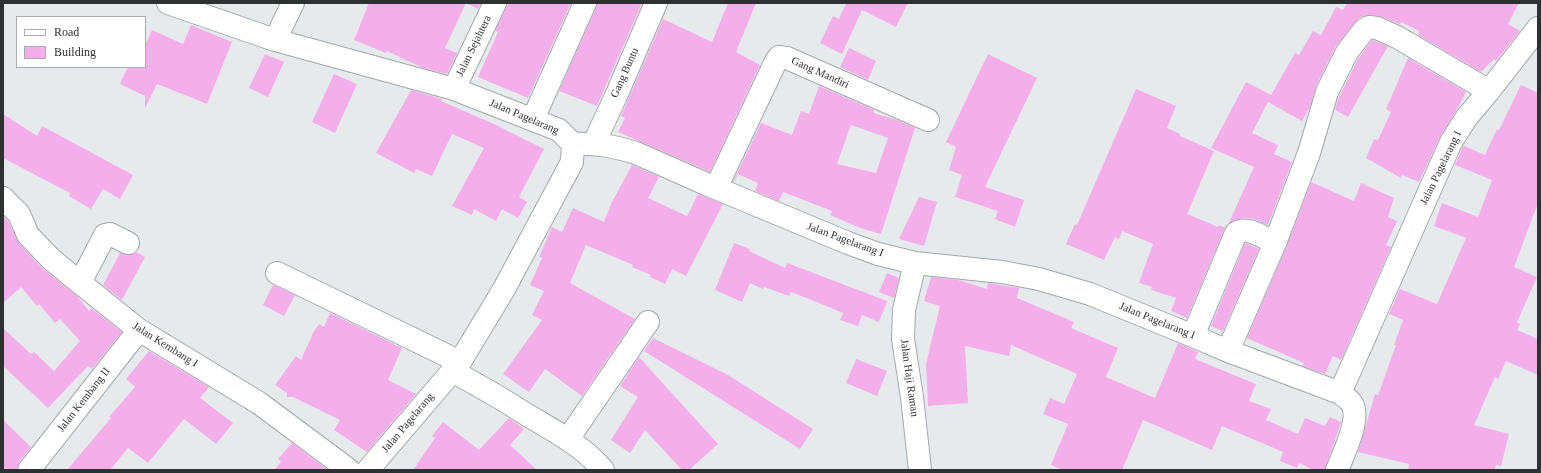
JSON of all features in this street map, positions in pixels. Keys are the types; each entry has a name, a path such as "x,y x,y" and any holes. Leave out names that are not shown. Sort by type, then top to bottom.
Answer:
{"street":[{"name":"Jalan Pagelarang","path":"168,3 275,40 454,89 533,119 584,143 572,162 504,289 456,367 368,470"},
{"path":"275,40 293,3"},
{"name":"Jalan Sejahtera","path":"454,89 495,3"},
{"path":"533,119 585,3"},
{"name":"Gang Buntu","path":"584,143 616,96 656,3"},
{"path":"1228,351 1275,243 1309,153 1327,92 1347,52 1364,30 1369,26 1397,37 1489,91"},
{"name":"Jalan Pagelarang I","path":"584,143 614,146 636,153 848,244 878,254 915,263 1002,272 1039,279 1090,294 1228,351 1340,393 1452,142 1467,117 1535,35"},
{"name":"Gang Mandiri","path":"716,188 779,57 787,58 928,120"},
{"name":"Jalan Kembang I","path":"3,198 19,214 28,235 51,259 139,330 259,403 350,470"},
{"path":"1193,336 1236,233 1240,230 1247,230 1275,243"},
{"path":"78,282 84,274 104,235 110,234 128,243"},
{"name":"Jalan Haji Raman","path":"915,263 904,310 903,339 912,397 920,470"},
{"path":"276,273 456,367 477,385 568,439 589,455 603,470"},
{"path":"568,439 648,322"},
{"name":"Jalan Kembang II","path":"29,470 139,330"},
{"path":"1337,470 1350,438 1355,411 1352,403 1340,393"}],"building":[{"path":"369,3 466,3 445,48 457,53 447,74 423,68 387,51 386,53 354,40"},
{"path":"466,3 481,3 478,9"},
{"path":"507,3 571,3 528,98 478,77 498,32 495,31"},
{"path":"597,3 642,3 597,106 559,91"},
{"path":"728,3 756,3 736,52 760,65 710,172 618,132 625,118 621,116 663,19 712,42"},
{"path":"846,3 908,3 896,27 862,10 842,54 820,43 833,16 839,19"},
{"path":"1347,3 1519,3 1508,24 1520,31 1496,61 1494,59 1481,72 1418,35 1419,31 1401,22 1400,24 1382,17 1371,15 1363,16 1358,19 1336,46 1316,86 1310,107 1302,121 1268,102 1252,133 1278,145 1274,154 1292,162 1268,225 1254,219 1244,218 1235,220 1228,225 1254,167 1211,148 1246,82 1271,95 1295,53 1299,55 1313,31 1321,35 1336,7 1343,10"},
{"path":"191,25 232,42 207,104 157,84 145,108 145,96 120,84 128,68 146,68 146,44 152,30 183,44"},
{"path":"1372,40 1388,46 1348,117 1335,110 1339,97 1358,59"},
{"path":"849,48 876,61 868,80 840,67"},
{"path":"265,54 284,62 268,97 249,88"},
{"path":"988,54 1037,78 985,187 1024,200 1015,227 995,219 998,211 955,197 962,175 949,170 956,147 946,142"},
{"path":"1408,58 1466,92 1440,137 1419,182 1402,175 1401,178 1366,158 1374,139 1378,140 1391,112 1386,109"},
{"path":"334,74 357,84 335,133 312,122"},
{"path":"1521,85 1538,93 1538,203 1514,267 1537,277 1517,322 1520,324 1517,330 1538,339 1538,375 1506,361 1498,379 1495,377 1474,425 1509,434 1501,466 1496,465 1495,470 1408,470 1409,464 1358,452 1375,394 1378,395 1396,345 1394,345 1403,320 1389,314 1400,289 1437,304 1466,238 1434,226 1442,203 1478,217 1492,180 1455,165 1462,148 1464,146 1485,155 1497,129 1499,130"},
{"path":"819,86 874,110 874,113 897,120 915,128 881,234 860,228 830,215 832,211 783,192 779,201 755,191 758,183 738,174 733,182 761,123 792,135 801,111 809,114","holes":["851,125 888,138 876,173 837,164"]},
{"path":"1136,89 1176,106 1167,128 1180,134 1180,136 1214,151 1187,214 1218,227 1219,225 1225,228 1187,318 1171,311 1176,298 1151,290 1152,287 1139,283 1153,244 1122,231 1119,239 1115,237 1104,260 1066,244 1075,224 1077,225"},
{"path":"411,90 442,99 441,101 494,124 544,149 519,197 527,202 518,218 502,209 496,221 474,209 472,215 452,206 484,148 452,134 432,176 416,169 414,173 376,153"},
{"path":"3,114 37,136 42,126 133,175 120,199 103,189 91,209 69,196 70,193 3,158"},
{"path":"632,165 659,177 648,198 687,216 698,194 723,204 686,276 672,269 665,284 650,277 651,275 632,267 633,265 586,245 570,283 635,319 582,396 545,369 529,392 503,374 542,320 532,315 544,291 530,285 542,258 539,257 552,227 562,232 573,208 604,222 612,202"},
{"path":"1311,182 1354,201 1361,183 1394,198 1388,217 1397,221 1386,245 1391,247 1341,360 1333,356 1325,374 1302,366 1304,363 1247,338 1286,248"},
{"path":"919,197 937,202 924,246 899,239"},
{"path":"3,216 8,221 19,243 42,268 77,296 89,311 91,308 122,332 92,369 88,366 48,408 3,366 3,328 31,354 34,352 54,371 80,341 60,319 55,323 39,304 37,306 21,287 3,303"},
{"path":"734,243 750,249 749,251 785,268 787,263 887,301 879,322 862,315 858,326 840,320 843,313 819,303 791,292 789,296 764,287 763,289 750,283 742,302 715,290"},
{"path":"1245,243 1259,249 1223,331 1211,326"},
{"path":"136,252 145,257 122,300 103,285 120,253 128,255"},
{"path":"887,273 899,278 894,298 879,292"},
{"path":"931,277 958,280 987,289 988,283 1019,288 1017,298 1074,322 1071,328 1118,348 1106,377 1155,398 1178,343 1198,352 1195,359 1256,384 1249,401 1271,409 1266,420 1298,434 1305,418 1325,426 1330,417 1341,422 1325,470 1314,470 1299,463 1297,468 1280,461 1283,452 1222,426 1212,450 1143,420 1122,470 1063,470 1051,465 1068,424 1043,414 1050,398 1064,404 1077,374 1011,345 1009,356 965,346 968,403 928,406 926,364 940,306 924,301"},
{"path":"273,285 295,295 284,316 263,305"},
{"path":"330,313 402,348 388,380 416,394 367,452 334,430 340,420 293,397 287,397 287,393 275,385 296,356 301,360 313,333 319,324 324,327"},
{"path":"653,338 728,375 813,429 800,449 644,351"},
{"path":"149,351 209,387 200,398 233,423 216,444 184,419 148,463 128,448 110,470 67,470 135,387 126,379"},
{"path":"639,357 718,444 689,470 682,470 645,430 630,453 611,440 638,397 620,386"},
{"path":"856,359 887,371 877,396 846,383"},
{"path":"509,418 524,429 510,445 537,470 413,470 435,438 432,436 443,422 479,450"},
{"path":"3,420 31,447 19,462 17,470 3,470"},
{"path":"292,443 328,470 274,470 281,462 278,459"}]}
